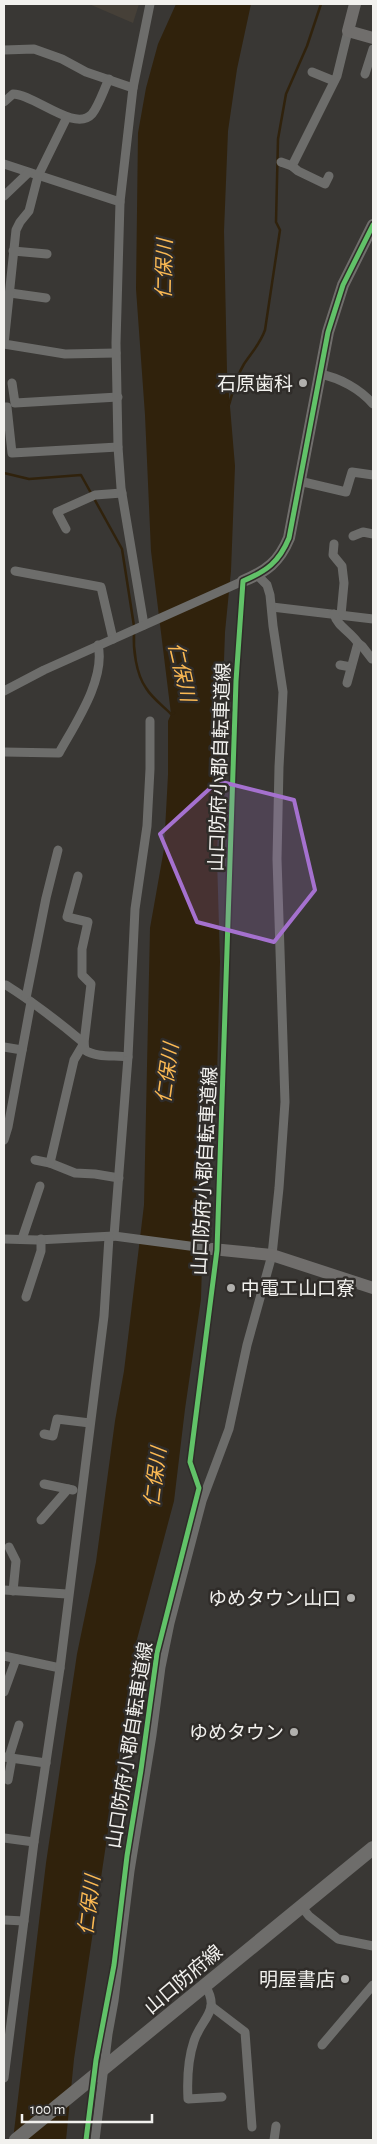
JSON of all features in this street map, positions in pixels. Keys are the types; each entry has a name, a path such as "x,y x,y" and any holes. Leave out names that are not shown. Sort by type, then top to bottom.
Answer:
{"main road":[{"path":"355,4 348,31 373,38"},
{"path":"241,582 258,575 268,568 283,553 289,538 328,332 336,302 372,233"},
{"path":"212,1249 272,1255 373,1288"},
{"name":"山口防府線","path":"16,2140 373,1848"}],"street":[{"path":"144,625 122,493 118,447 116,353 120,202 133,88 150,4"},
{"path":"292,166 334,81 348,31"},
{"path":"4,50 34,49 62,59 86,72 133,88"},
{"path":"365,74 373,49"},
{"path":"312,72 334,81"},
{"path":"4,102 13,94 23,94 67,118 86,118 92,114 109,79"},
{"path":"67,118 38,176 29,211 16,230 4,344 65,354 116,353"},
{"path":"281,162 326,184"},
{"path":"4,164 120,202"},
{"path":"4,196 28,173"},
{"path":"13,251 47,254"},
{"path":"10,293 34,292 46,298"},
{"path":"320,374 331,376 364,394 373,404"},
{"path":"12,382 15,403 118,397"},
{"path":"4,407 7,407 12,453 118,447"},
{"path":"299,481 346,492 352,472 373,475"},
{"path":"66,530 57,512 91,496 122,493"},
{"path":"353,536 363,532 373,534"},
{"path":"334,544 333,555 342,566 344,583 338,614 335,619 353,635 372,659"},
{"path":"15,571 101,587 113,639"},
{"path":"95,2140 102,2070 133,1853 149,1758 156,1692 162,1658 202,1501 229,1429 248,1345 272,1255 284,1141 285,1102 277,859 279,767 284,692 272,606 267,584 258,575"},
{"path":"4,691 29,677 98,645 241,582"},
{"path":"272,606 373,618"},
{"path":"347,683 358,643"},
{"path":"4,752 59,753 98,674 100,653 98,645"},
{"path":"340,665 351,667"},
{"path":"4,2078 7,2024 24,1921 60,1668 80,1491 114,1237 128,1057 135,909 147,826 150,721"},
{"path":"4,1140 8,1128 22,1050 28,1000 46,898 58,850"},
{"path":"78,876 68,917 88,922 82,949 82,975 91,984 84,1043 85,1050 91,1055 128,1057"},
{"path":"6,986 28,1000 84,1043"},
{"path":"50,1163 74,1060 84,1043"},
{"path":"4,1047 22,1050"},
{"path":"35,1160 50,1163 75,1173 119,1178"},
{"path":"22,1239 40,1186"},
{"path":"4,1239 41,1240 114,1237 212,1249"},
{"path":"26,1297 41,1251 41,1240"},
{"path":"44,1434 53,1436 57,1419 90,1422"},
{"path":"44,1484 80,1491"},
{"path":"41,1520 68,1490"},
{"path":"9,1547 16,1561 8,1590 68,1594"},
{"path":"4,1656 60,1668"},
{"path":"4,1692 16,1659"},
{"path":"8,1780 8,1758 19,1725"},
{"path":"8,1758 46,1763"},
{"path":"4,1838 34,1842"},
{"path":"301,1906 309,1916 338,1939 373,1946"},
{"path":"4,1920 24,1921"},
{"path":"205,1985 212,1997 211,2011 195,2040 187,2079 188,2099 222,2098"},
{"path":"322,2045 373,1986"},
{"path":"211,2006 245,2032 252,2127"},
{"path":"274,2140 276,2126"}],"highlighted area":[{"path":"218,781 294,800 315,890 274,942 197,922 160,834"}],"shaded area":[{"path":"89,4 139,4 133,23"}],"water":[{"name":"仁保川","path":"176,4 251,4 237,69 228,131 224,231 227,371 235,466 231,571 225,632 217,858 220,962 217,1076 204,1193 201,1299 174,1501 136,1643 74,2059 66,2140 13,2140 46,1863 77,1654 96,1562 115,1421 124,1371 144,1205 150,928 164,849 168,775 168,721 171,714 151,551 145,415 136,289 138,133 146,88 158,44"}],"waterway":[{"path":"229,405 241,369 265,330 280,230 276,222 278,139 286,94 307,46 321,4"},
{"path":"4,473 29,479 81,475 122,549 134,626"},
{"name":"仁保川","path":"134,632 136,661 140,676 154,699 171,714 174,713"}],"cycle path":[{"name":"山口防府小郡自転車道線","path":"86,2140 96,2060 114,1965 127,1856 157,1653 199,1488 190,1462 217,1250 236,681 243,581 271,565 281,553 289,538 328,332 343,285 373,225"}],"place":[{"name":"石原歯科","path":"303,383"},
{"name":"中電工山口寮","path":"231,1288"},
{"name":"ゆめタウン山口","path":"351,1598"},
{"name":"ゆめタウン","path":"294,1732"},
{"name":"明屋書店","path":"345,1979"}]}
